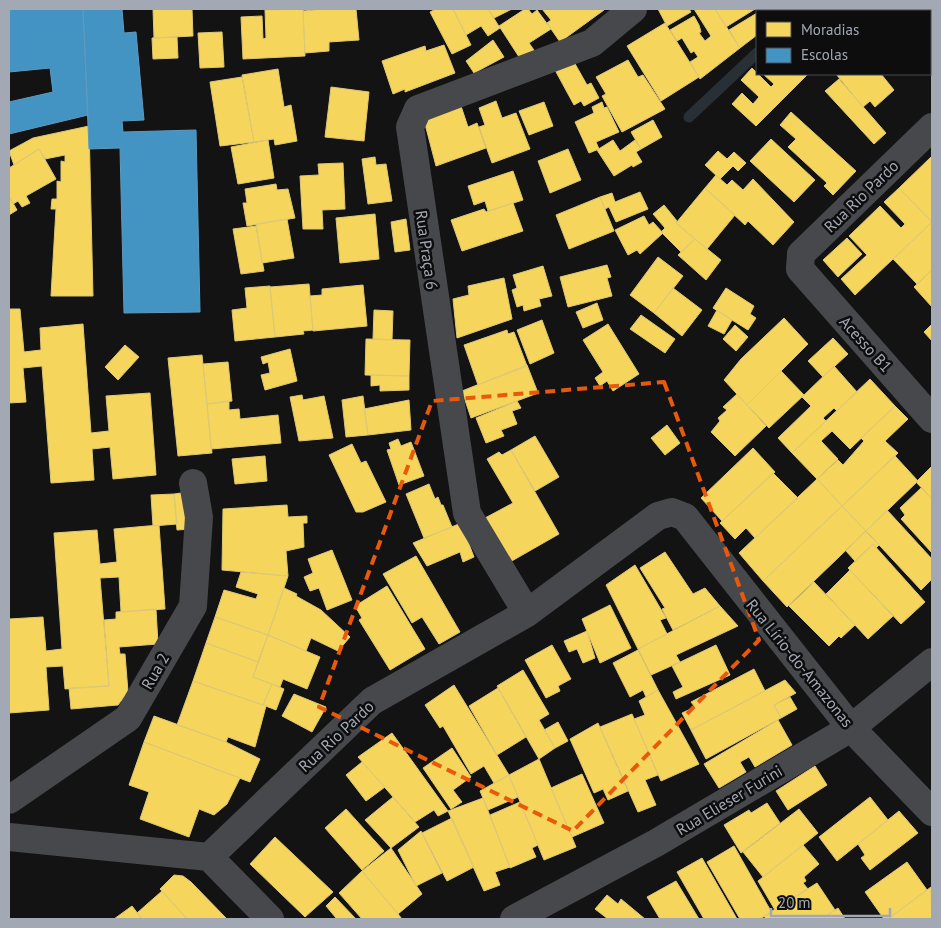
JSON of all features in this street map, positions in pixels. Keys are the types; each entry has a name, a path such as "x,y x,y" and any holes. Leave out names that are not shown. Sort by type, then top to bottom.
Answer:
{"street":[{"name":"Rua Praça 6","path":"527,613 467,513 410,127 418,109 592,43 633,9"},
{"name":"Rua Rio Pardo","path":"800,269 801,254 932,127"},
{"name":"Acesso B1","path":"800,269 932,419"},
{"name":"Rua 2","path":"9,800 128,718 193,606 199,517 193,483"},
{"name":"Rua Rio Pardo","path":"210,857 372,701 527,613 658,516 672,512"},
{"name":"Rua Lírio-do-Amazonas","path":"672,512 685,518 851,728 932,812"},
{"name":"Rua Elieser Furini","path":"514,919 656,842 851,728 932,662"},
{"path":"9,837 210,857 270,919"}],"highlighted area":[{"path":"664,382 759,640 573,831 319,707 432,401"}],"building: Moradias":[{"path":"153,9 192,9 193,36 154,38"},
{"path":"303,9 305,56 243,59 241,17 262,16 263,39 266,38 265,10"},
{"path":"356,9 359,40 329,42 329,51 305,53 303,11"},
{"path":"436,9 453,9 471,45 452,54 430,12"},
{"path":"453,9 488,9 500,28 488,36 481,26 466,35"},
{"path":"488,9 512,9 494,18"},
{"path":"525,9 528,9 532,14 537,10 551,29 529,43 536,53 521,60 499,26"},
{"path":"542,9 604,10 560,42 547,23 551,20"},
{"path":"658,9 689,9 691,12 667,26"},
{"path":"694,9 715,9 740,48 700,79 690,62 698,57 694,51 691,53 682,38 677,41 670,30 694,16 699,25 701,32 699,33 705,41 711,36"},
{"path":"715,9 755,9 726,27"},
{"path":"764,9 791,9 790,10 762,10"},
{"path":"848,9 890,9 888,10"},
{"path":"756,14 756,36 740,48 729,30"},
{"path":"665,23 699,77 661,101 627,46"},
{"path":"222,32 224,67 200,68 198,33"},
{"path":"931,32 932,33 931,72"},
{"path":"177,37 178,58 153,59 152,38"},
{"path":"493,40 504,57 474,73 466,61"},
{"path":"444,45 455,73 405,92 405,89 393,94 382,61 425,46 426,51"},
{"path":"628,60 638,77 643,75 665,109 622,132 602,96 606,94 596,77"},
{"path":"574,62 587,85 591,83 599,98 584,106 581,101 574,105 555,70"},
{"path":"752,68 756,75 759,75 771,87 774,84 764,75 807,75 756,126 732,104 742,93 753,104 759,97 741,80"},
{"path":"278,69 284,107 291,105 297,141 275,145 274,139 254,142 242,75"},
{"path":"837,75 882,75 894,90 875,107 870,101 863,107"},
{"path":"242,77 254,142 220,146 210,82"},
{"path":"839,79 886,133 874,144 825,91"},
{"path":"331,87 369,92 364,141 325,137"},
{"path":"496,101 502,118 516,113 530,149 492,163 479,127 485,125 479,108"},
{"path":"544,102 553,126 529,135 519,111"},
{"path":"602,102 604,108 607,107 619,132 596,142 599,149 589,153 575,122 594,113 592,107"},
{"path":"461,106 468,127 477,123 486,148 436,166 425,124 428,118"},
{"path":"791,112 856,171 833,195 824,186 827,183 788,147 796,139 780,125"},
{"path":"653,120 662,137 641,149 631,132"},
{"path":"89,126 93,296 51,296 56,209 51,209 52,199 57,199 57,181 61,182 61,161 65,162 65,155 45,159 39,149 14,165 9,151 33,138"},
{"path":"771,139 815,180 794,202 750,161"},
{"path":"268,140 274,178 238,184 231,147"},
{"path":"613,140 620,151 635,140 641,149 636,152 642,162 633,167 632,165 614,176 597,150"},
{"path":"39,149 56,179 26,196 30,203 22,207 18,201 13,204 9,196 9,168"},
{"path":"568,149 581,180 550,193 538,161"},
{"path":"718,151 727,159 734,152 746,163 738,171 733,166 720,179 705,165"},
{"path":"932,156 932,222 899,188"},
{"path":"375,157 376,165 386,164 392,201 368,204 362,159"},
{"path":"343,163 345,209 322,210 323,229 303,229 300,176 319,175 318,164"},
{"path":"513,171 523,200 488,211 485,201 474,205 468,186"},
{"path":"716,175 727,185 732,180 743,190 753,179 794,222 773,245 748,221 745,225 705,188"},
{"path":"276,184 277,190 288,189 295,218 247,226 243,203 247,203 245,189"},
{"path":"705,188 735,215 707,249 676,223"},
{"path":"899,188 932,222 855,295 841,279 867,255 849,236 880,206 901,228 905,224 884,202"},
{"path":"640,192 648,209 616,222 609,207 605,209 600,197 612,193 615,202"},
{"path":"9,196 17,210 9,215"},
{"path":"600,197 614,231 569,249 556,215"},
{"path":"513,203 523,231 462,251 451,220 484,209 486,212"},
{"path":"664,205 677,221 676,223 695,239 681,252 661,232 665,228 653,214"},
{"path":"375,214 379,259 340,263 336,218"},
{"path":"644,216 649,225 653,222 663,233 640,254 637,250 628,255 615,230"},
{"path":"287,219 294,258 262,263 256,224"},
{"path":"406,219 410,250 395,252 391,222"},
{"path":"932,222 932,270 917,284 893,259"},
{"path":"256,226 264,271 241,274 233,229"},
{"path":"847,238 862,254 838,277 823,260"},
{"path":"695,239 721,260 706,280 678,255"},
{"path":"658,257 683,276 654,313 630,295"},
{"path":"607,265 611,277 607,278 612,296 568,307 560,277"},
{"path":"543,266 552,296 539,299 541,306 524,311 523,305 517,307 512,290 517,288 513,275"},
{"path":"932,270 932,307 914,287"},
{"path":"504,278 512,319 457,338 453,299 469,295 468,286"},
{"path":"309,284 313,330 303,331 304,334 275,337 270,287"},
{"path":"363,285 367,326 313,331 310,296 322,295 322,289"},
{"path":"270,286 275,337 235,341 232,310 247,308 245,288"},
{"path":"673,288 702,310 682,336 654,313"},
{"path":"726,288 754,306 750,314 756,318 748,330 713,308"},
{"path":"597,303 603,320 583,328 576,312"},
{"path":"9,309 20,309 24,352 41,350 40,328 83,324 91,433 109,431 106,396 150,393 156,475 113,479 110,447 92,449 94,480 51,483 42,366 23,368 26,402 9,403"},
{"path":"374,310 393,311 392,340 373,339"},
{"path":"717,310 732,320 724,334 708,326"},
{"path":"641,315 675,339 665,353 630,329"},
{"path":"784,318 808,344 747,405 724,380 741,359"},
{"path":"542,320 554,353 530,364 517,330"},
{"path":"608,324 639,374 613,391 607,381 600,386 595,378 603,372 583,340"},
{"path":"932,324 932,341 924,332"},
{"path":"735,325 748,337 736,351 723,339"},
{"path":"507,330 508,334 514,332 527,366 478,385 464,345"},
{"path":"833,338 848,354 823,377 808,361"},
{"path":"366,339 410,340 409,376 365,375"},
{"path":"125,345 139,357 118,380 105,367"},
{"path":"290,349 297,381 265,390 261,375 270,373 268,362 263,364 261,357"},
{"path":"202,355 212,453 178,456 168,358"},
{"path":"228,362 232,401 207,404 203,364"},
{"path":"527,365 538,393 471,418 462,391"},
{"path":"834,366 857,392 837,411 834,408 823,418 826,421 792,453 778,438 811,406 802,397"},
{"path":"781,371 804,395 769,428 747,405"},
{"path":"371,375 409,376 409,390 380,391 380,385 371,386"},
{"path":"870,379 895,406 850,449 832,431 821,441 838,459 817,479 792,453"},
{"path":"737,394 766,426 735,456 711,432 720,421 718,418 727,410 723,407"},
{"path":"302,395 303,400 324,396 333,438 299,441 290,397"},
{"path":"363,396 368,435 346,437 342,400"},
{"path":"409,400 411,430 368,435 364,409"},
{"path":"229,401 229,410 239,409 240,419 278,415 281,443 211,449 207,404"},
{"path":"517,401 521,408 512,411 517,424 501,430 504,436 486,443 476,418"},
{"path":"895,406 908,419 885,441 898,453 842,506 817,479 838,460 843,465 864,441 861,438"},
{"path":"667,425 680,443 665,455 651,438"},
{"path":"535,436 559,477 535,491 511,450"},
{"path":"398,439 401,446 411,442 424,476 399,485 387,450 391,449 389,443"},
{"path":"352,444 361,463 366,461 386,502 363,512 356,512 329,455"},
{"path":"753,448 775,472 722,521 701,498"},
{"path":"511,450 559,534 510,562 485,518 513,503 487,459 499,452 502,455"},
{"path":"265,456 267,481 235,484 232,459"},
{"path":"895,456 918,481 866,531 842,506"},
{"path":"932,466 932,499 916,482"},
{"path":"773,473 798,498 755,538 746,528 735,539 720,523"},
{"path":"817,479 842,506 763,581 739,553"},
{"path":"429,484 435,499 438,497 441,505 443,505 452,527 424,538 406,494"},
{"path":"921,488 932,499 932,553 901,519 905,515 900,508"},
{"path":"188,492 191,529 177,530 174,494"},
{"path":"174,494 177,524 153,526 151,495"},
{"path":"287,505 288,517 307,516 307,523 303,523 304,547 286,551 288,576 222,570 223,509"},
{"path":"842,506 866,531 787,607 763,581"},
{"path":"887,510 932,559 932,579 921,590 866,531"},
{"path":"461,523 474,557 463,562 460,552 427,566 413,543"},
{"path":"159,525 165,609 121,612 119,577 100,578 109,686 65,689 63,666 46,667 49,710 9,713 9,619 43,617 46,651 62,649 54,533 97,530 100,564 117,562 114,529"},
{"path":"865,531 879,545 876,548 873,544 855,561 846,551"},
{"path":"873,544 925,602 901,624 848,568"},
{"path":"332,550 352,600 327,610 319,588 310,591 304,577 313,573 308,559"},
{"path":"665,552 693,594 705,588 720,606 673,630 662,609 665,608 640,568"},
{"path":"416,556 460,632 439,644 422,617 412,623 383,574"},
{"path":"635,565 666,618 660,620 667,634 638,649 606,585"},
{"path":"850,570 893,616 868,639 826,594"},
{"path":"241,572 288,576 268,635 215,617 224,590 256,599 258,594 236,587"},
{"path":"814,582 855,625 829,646 789,606"},
{"path":"387,586 425,649 390,670 359,620 362,618 355,606"},
{"path":"284,588 321,610 350,637 338,651 311,638 306,651 268,635"},
{"path":"610,605 631,648 600,663 582,619"},
{"path":"720,606 738,626 676,655 680,662 651,675 638,649"},
{"path":"156,609 158,644 119,647 120,654 125,654 128,692 118,705 71,709 69,688 109,686 104,620 116,619 116,612"},
{"path":"215,617 268,635 258,662 206,643"},
{"path":"587,631 595,658 583,663 577,649 569,652 564,641"},
{"path":"268,635 320,657 307,689 283,679 280,687 253,677"},
{"path":"206,643 258,662 253,677 272,684 263,705 193,681"},
{"path":"552,645 571,679 558,686 560,691 546,698 525,660"},
{"path":"716,645 730,675 676,699 673,692 683,687 672,666"},
{"path":"638,650 658,690 646,697 643,690 630,697 613,663"},
{"path":"754,669 765,691 691,730 682,713 695,707 691,702"},
{"path":"523,670 549,714 539,720 555,748 539,759 497,686"},
{"path":"785,680 796,693 774,705 781,718 706,759 691,730"},
{"path":"193,681 266,706 255,747 228,737 226,742 177,725"},
{"path":"272,684 284,689 276,710 263,705"},
{"path":"454,685 509,775 494,783 484,766 471,774 443,726 440,728 425,705"},
{"path":"498,688 526,737 497,755 469,706"},
{"path":"658,690 699,764 661,781 634,719 645,715 639,701"},
{"path":"294,694 326,707 312,732 282,716"},
{"path":"790,697 797,709 781,718 774,705"},
{"path":"632,714 658,775 645,780 656,805 638,812 600,727"},
{"path":"154,716 226,742 260,759 250,782 144,742"},
{"path":"778,720 792,745 755,767 749,757 740,762 746,772 719,788 704,764"},
{"path":"558,722 568,741 555,748 544,730"},
{"path":"598,723 628,791 608,800 603,789 594,793 570,739"},
{"path":"392,733 448,811 438,816 434,810 415,822 358,757"},
{"path":"144,742 240,778 227,804 214,815 199,809 189,837 140,819 149,792 129,785"},
{"path":"452,748 471,777 453,790 462,802 451,809 423,768"},
{"path":"539,759 576,847 544,860 509,775"},
{"path":"362,762 385,787 366,801 346,775"},
{"path":"815,766 827,785 788,810 776,791"},
{"path":"582,774 604,823 572,837 551,788"},
{"path":"509,775 518,797 488,810 480,791"},
{"path":"393,797 419,827 391,848 365,820"},
{"path":"870,797 888,820 837,861 819,837"},
{"path":"483,798 510,867 495,872 500,885 484,891 448,811"},
{"path":"520,802 538,845 532,848 536,857 510,868 490,815"},
{"path":"767,803 780,823 741,853 724,825 749,810 751,813"},
{"path":"346,809 384,851 362,870 325,828"},
{"path":"799,809 818,833 763,877 743,852"},
{"path":"899,811 918,833 870,870 861,858 865,855 858,844"},
{"path":"452,818 474,867 447,881 422,833"},
{"path":"421,831 442,873 416,886 398,850"},
{"path":"275,837 333,892 305,917 250,864"},
{"path":"803,845 819,864 804,877 806,881 803,883 808,889 775,910 758,881"},
{"path":"734,846 772,913 759,919 740,919 707,862"},
{"path":"391,848 422,894 398,914 362,871"},
{"path":"702,858 737,919 704,919 677,872"},
{"path":"907,862 927,890 888,919 884,919 865,892"},
{"path":"362,871 402,919 362,919 339,893"},
{"path":"174,875 183,876 191,882 227,919 187,919 160,889"},
{"path":"676,881 699,919 660,919 647,897"},
{"path":"817,883 835,910 822,919 766,919 764,916"},
{"path":"931,887 932,919 888,919 927,890"},
{"path":"162,891 187,919 142,919 137,913"},
{"path":"607,895 618,904 621,899 645,919 608,919 595,909"},
{"path":"335,897 356,919 334,919 336,918 326,906"},
{"path":"132,906 142,919 114,919"},
{"path":"838,908 845,919 822,919 835,910"}],"building: Escolas":[{"path":"9,9 83,9 88,115 9,134 9,102 53,92 50,68 9,72"},
{"path":"83,9 122,9 124,33 136,32 144,120 122,121 123,132 196,130 200,312 124,313 120,148 89,149"}],"waterway":[{"path":"689,117 756,54"}]}
